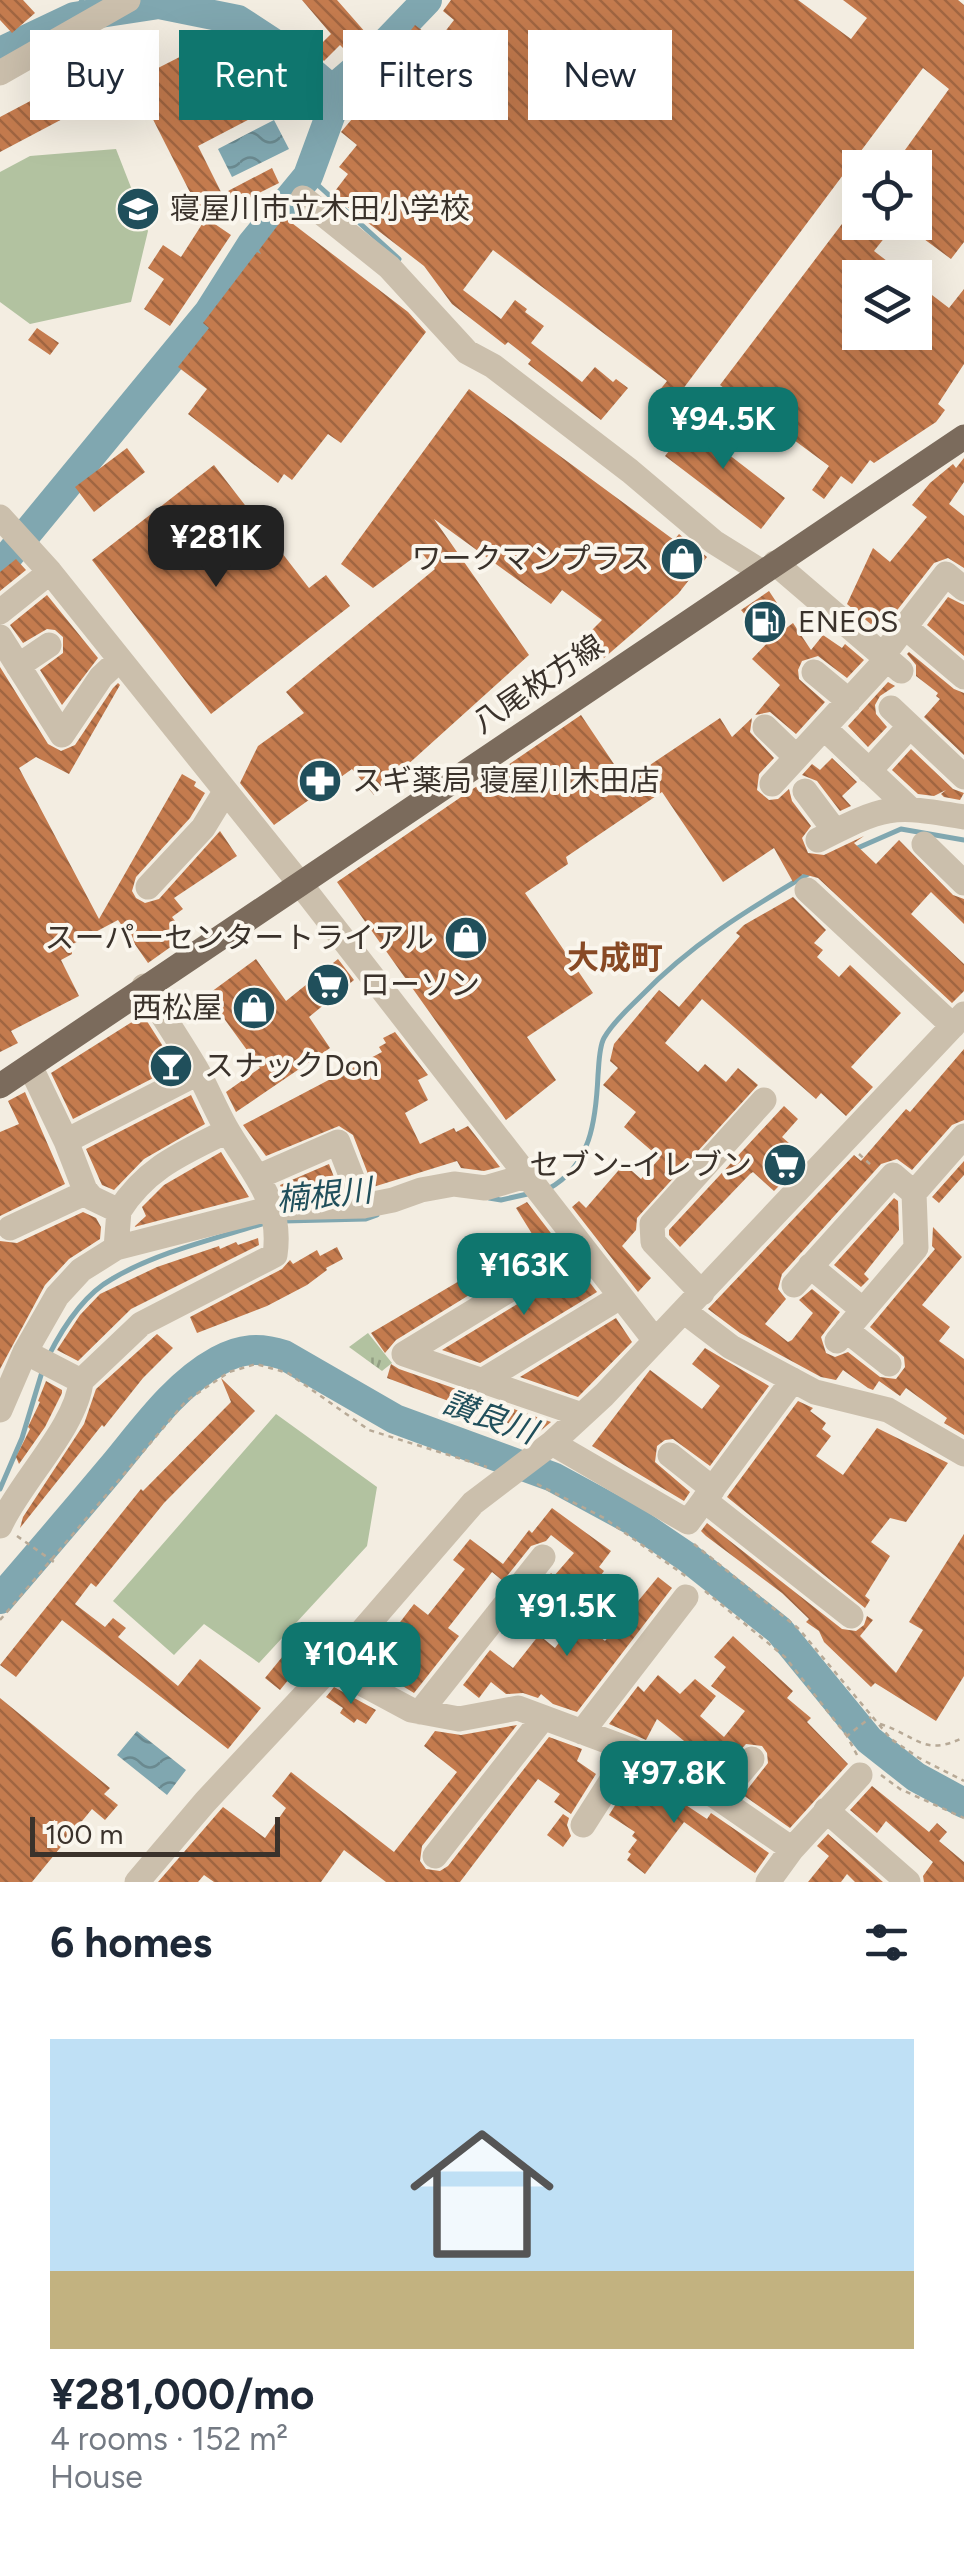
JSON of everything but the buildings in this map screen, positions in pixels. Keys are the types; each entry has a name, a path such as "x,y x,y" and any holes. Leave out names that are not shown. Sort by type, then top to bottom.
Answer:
{"main road":[{"name":"八尾枚方線","path":"0,1086 964,437"}],"street":[{"path":"0,73 128,0"},
{"path":"304,198 388,268 467,352 493,366 714,542 769,567 891,661"},
{"path":"15,532 301,885 654,1339"},
{"path":"0,612 50,572"},
{"path":"772,784 891,661 905,627 946,574 964,589"},
{"path":"905,627 964,677"},
{"path":"0,638 62,735 101,677 118,660"},
{"path":"18,666 49,644"},
{"path":"814,672 849,701"},
{"path":"890,708 964,777"},
{"path":"869,771 910,726"},
{"path":"765,727 796,758"},
{"path":"824,728 908,808"},
{"path":"805,791 827,836 872,812 908,808 964,817"},
{"path":"148,887 204,828 225,792"},
{"path":"924,844 964,883"},
{"path":"137,1882 473,1503 582,1415 958,1020 806,890"},
{"path":"0,1526 22,1486 54,1442 80,1393 81,1381 142,1324 275,1256 274,1218 260,1176 228,1130 144,986"},
{"path":"30,1066 87,1192 119,1211"},
{"path":"66,1141 198,1073"},
{"path":"764,1100 652,1224 654,1242 693,1302 731,1346 814,1392 888,1410 964,1454"},
{"path":"116,1248 119,1211 135,1186 161,1166 228,1130"},
{"path":"889,1364 842,1335 916,1248 914,1193 964,1136"},
{"path":"260,1176 338,1142 363,1206"},
{"path":"864,1310 802,1275 892,1175 914,1193"},
{"path":"0,1410 38,1359 57,1296 81,1270 116,1248 274,1218 363,1206 454,1184 485,1188 534,1186"},
{"path":"10,1228 87,1192"},
{"path":"580,1246 404,1354 582,1415"},
{"path":"482,1382 620,1297"},
{"path":"38,1359 81,1381"},
{"path":"552,1443 688,1522 793,1380"},
{"path":"670,1455 709,1494 851,1616"},
{"path":"420,1712 543,1556"},
{"path":"582,1732 686,1598"},
{"path":"331,1667 411,1710 459,1719 518,1708 631,1750 719,1798 792,1849"},
{"path":"435,1856 543,1718"},
{"path":"583,1825 631,1750"},
{"path":"719,1798 752,1759"},
{"path":"768,1882 826,1810 866,1772"},
{"path":"826,1810 908,1882"}],"path":[{"path":"845,1140 887,1181"},
{"path":"0,1620 186,1400 229,1372 256,1364 288,1373 369,1430 510,1474"},
{"path":"684,1537 772,1604 798,1629 891,1739 964,1781"},
{"path":"30,1546 52,1561"},
{"path":"872,1716 847,1736 866,1772 964,1818"},
{"path":"879,1724 921,1746 944,1746 964,1737"}],"green space":[{"path":"116,149 148,231 131,302 30,324 0,302 0,172 30,156"},
{"path":"368,1333 392,1363 382,1371 349,1347"},
{"path":"276,1414 377,1487 367,1546 259,1663 204,1624 174,1655 113,1601"}],"water":[{"path":"274,120 289,149 232,177 218,149"},
{"path":"137,1731 186,1770 167,1795 117,1755"}],"waterway":[{"path":"74,17 82,0"},
{"path":"0,566 209,312 252,244 308,176 333,108 332,90 381,48 427,0"},
{"path":"0,52 74,17 159,4 238,20 290,54 332,90"},
{"path":"308,176 399,259"},
{"name":"楠根川","path":"853,850 901,829 964,840"},
{"name":"楠根川","path":"548,1189 574,1168 588,1140 601,1046 612,1027 659,978 699,945 808,874"},
{"name":"楠根川","path":"489,1198 501,1200 532,1193"},
{"name":"楠根川","path":"284,1221 366,1219 377,1215"},
{"name":"楠根川","path":"48,1357 83,1303 112,1279 168,1253 268,1222"},
{"name":"讃良川","path":"0,1599 159,1410 187,1383 235,1353 275,1352 395,1419 553,1477 634,1521 687,1557 779,1630 869,1740 916,1777 964,1803"},
{"name":"楠根川","path":"0,1489 22,1438 42,1372"}],"place":[{"name":"寝屋川市立木田小学校","path":"138,209"},
{"name":"ワークマンプラス","path":"682,559"},
{"name":"ENEOS","path":"765,622"},
{"name":"スギ薬局 寝屋川木田店","path":"320,781"},
{"name":"スーパーセンタートライアル","path":"466,938"},
{"name":"ローソン","path":"328,985"},
{"name":"西松屋","path":"254,1008"},
{"name":"スナックDon","path":"171,1066"},
{"name":"セブン-イレブン","path":"785,1165"}],"district":[{"name":"大成町","path":"615,958"}]}
